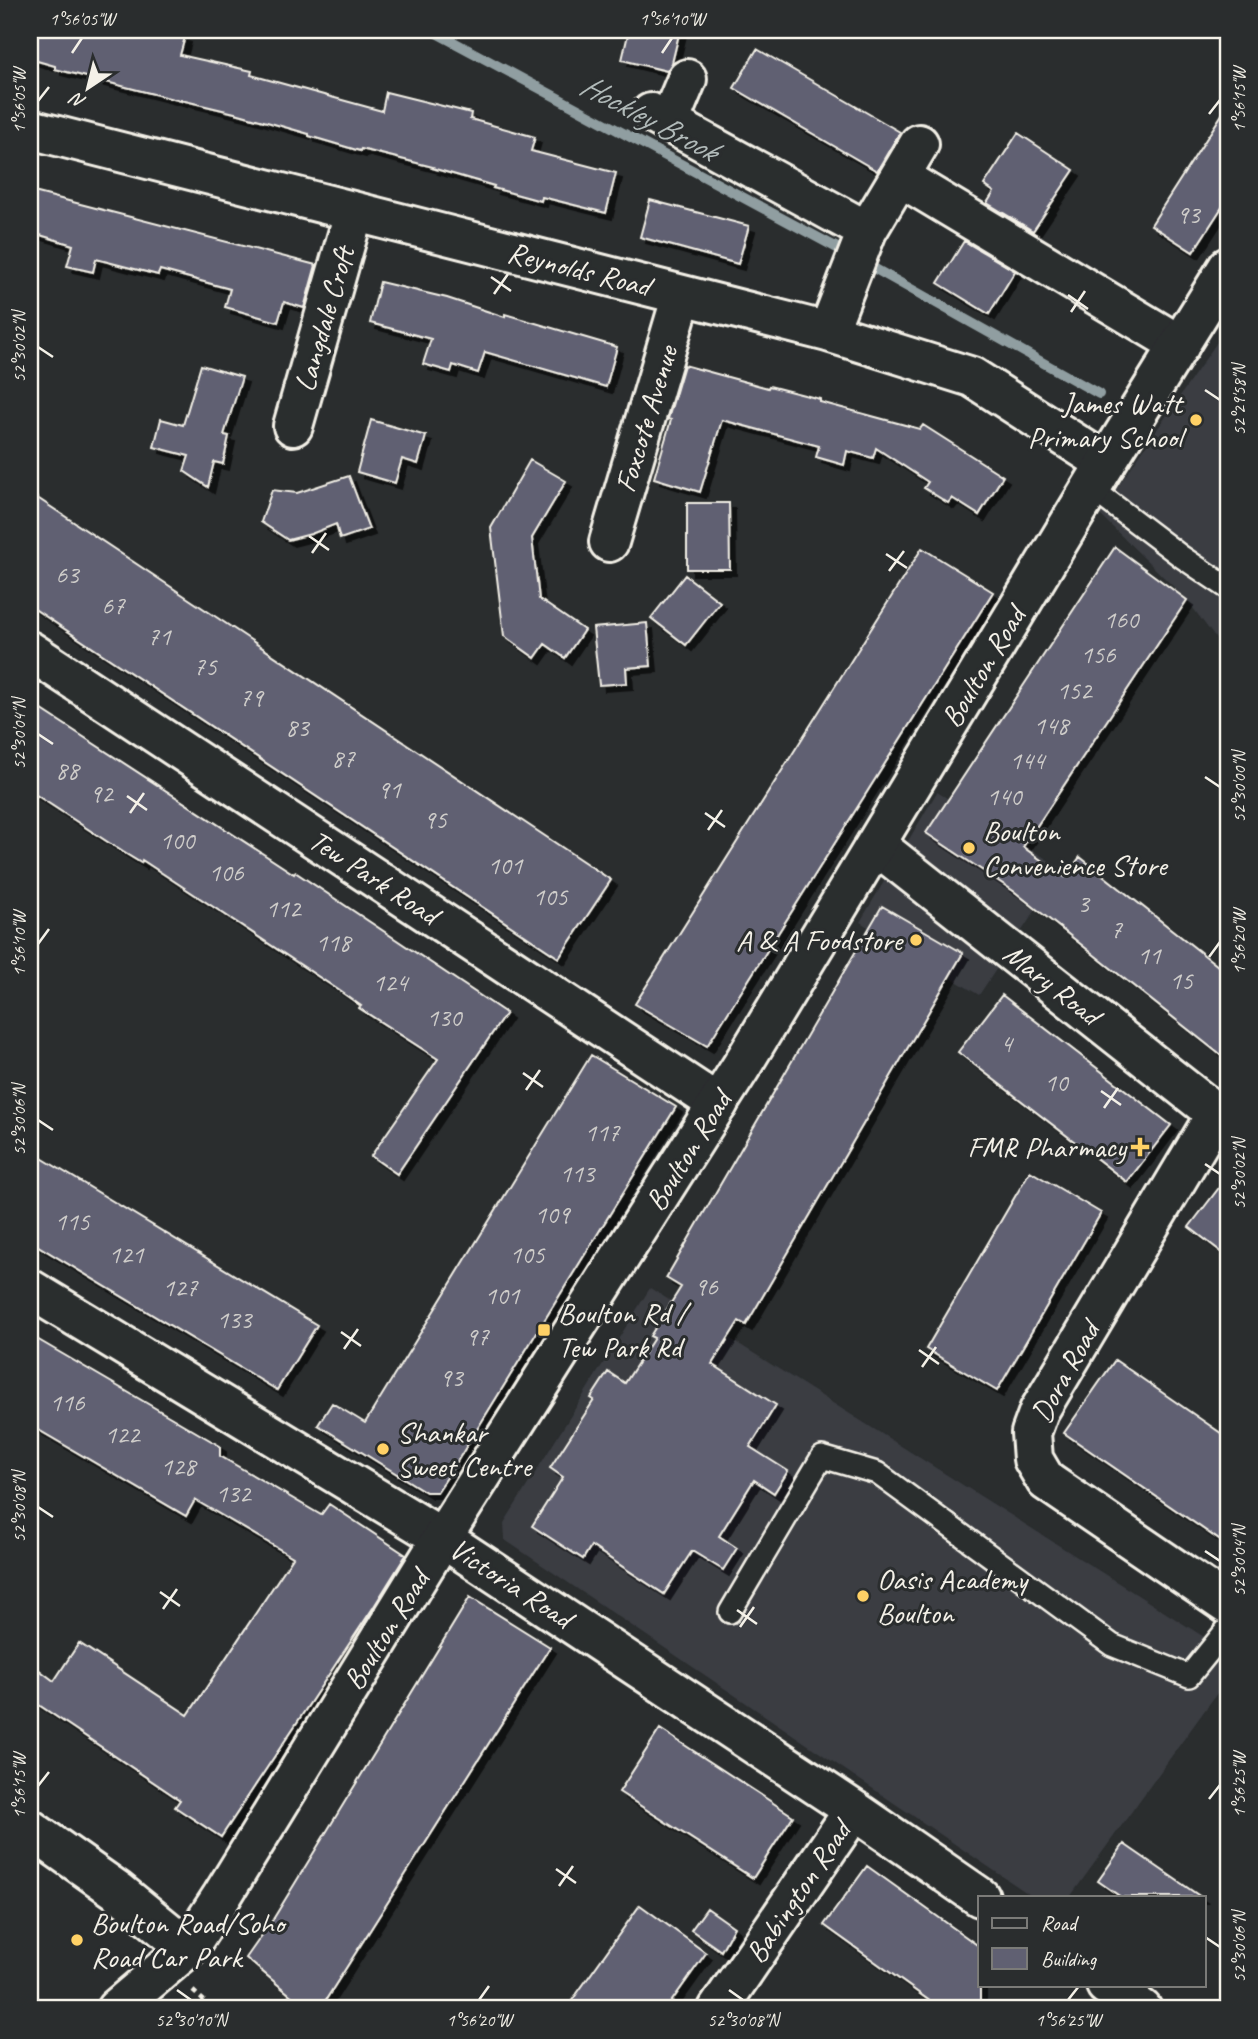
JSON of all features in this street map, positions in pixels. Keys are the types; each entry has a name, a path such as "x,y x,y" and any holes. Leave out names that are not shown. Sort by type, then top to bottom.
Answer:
{"street":[{"path":"687,79 660,117 867,231"},
{"name":"Reynolds Road","path":"30,130 828,332 972,377 1099,476"},
{"path":"828,332 867,231 919,144"},
{"path":"900,177 1180,345"},
{"name":"Langdale Croft","path":"293,426 354,213"},
{"name":"Boulton Road","path":"116,2009 188,1948 442,1538 718,1104 1228,267"},
{"name":"Foxcote Avenue","path":"609,542 682,295"},
{"name":"Tew Park Road","path":"30,651 718,1104"},
{"name":"Mary Road","path":"876,845 1222,1119"},
{"name":"Dora Road","path":"1222,1119 1039,1411 1031,1433 1033,1459 1046,1481 1228,1605"},
{"name":"Victoria Road","path":"30,1289 442,1538 854,1810 979,1896"},
{"name":"Babington Road","path":"718,2009 854,1810"},
{"path":"35,1841 118,1891 188,1948"},
{"path":"1108,1986 1142,2009"}],"lane":[{"path":"1099,476 1182,557 1228,588"},
{"path":"730,1612 822,1457 877,1474 1112,1645 1189,1676 1228,1628"}],"shaded area":[{"name":"James Watt Primary School","path":"1228,326 1228,655 1187,600 1099,514"},
{"path":"937,792 1063,869 979,995 860,922"},
{"name":"Oasis Academy Boulton","path":"650,1288 1228,1652 1228,1678 1071,1896 1032,1896 505,1540 504,1523"}],"building":[{"path":"30,30 158,30 185,37 180,55 252,71 251,75 382,111 386,92 471,113 470,119 535,137 531,151 616,173 606,213 542,197 541,201 433,167 361,149 360,151 239,114 55,69 55,66 30,59"},
{"path":"629,30 680,30 672,63 667,71 622,60"},
{"path":"757,49 900,132 877,171 734,88"},
{"path":"1228,105 1228,198 1193,252 1151,225"},
{"path":"1018,133 1074,170 1033,231 987,203 994,192 984,185"},
{"path":"30,191 316,265 304,308 284,302 278,322 225,307 230,289 160,270 158,275 96,259 93,272 67,266 73,245 30,232"},
{"path":"650,200 749,226 738,264 640,237"},
{"path":"964,241 1015,271 989,314 938,283"},
{"path":"380,282 447,298 505,317 505,314 617,347 606,387 485,352 478,373 453,365 451,372 423,364 431,339 370,323"},
{"path":"201,365 242,377 224,435 229,436 223,464 214,462 208,487 184,471 189,456 154,447 161,419 183,425"},
{"path":"684,365 820,399 820,402 920,429 923,425 1003,476 979,515 952,498 948,503 924,488 928,482 876,448 873,458 847,451 844,465 816,457 819,446 722,420 700,492 654,478"},
{"path":"371,420 426,436 418,464 402,459 395,483 357,472"},
{"path":"530,460 566,481 532,538 539,599 584,630 565,658 545,644 535,658 504,636 491,528"},
{"path":"349,476 369,529 340,539 336,524 288,540 261,522 272,490 297,493"},
{"path":"30,493 611,880 559,958 30,606"},
{"path":"687,503 729,503 730,569 687,569"},
{"path":"1115,547 1187,600 1023,847 1065,877 1080,857 1228,974 1228,1061 1015,892 926,833"},
{"path":"922,548 993,592 707,1046 635,1004"},
{"path":"685,575 720,602 686,645 651,618"},
{"path":"647,623 651,666 626,668 627,683 599,685 593,628"},
{"path":"30,702 294,874 295,872 506,1013 397,1174 371,1156 438,1059 142,860 141,863 30,791"},
{"path":"882,906 963,953 746,1325 739,1321 712,1364 776,1405 750,1447 788,1471 774,1493 754,1480 719,1536 737,1548 723,1570 692,1551 664,1594 591,1546 583,1559 532,1526 563,1477 550,1468 594,1400 591,1398 608,1372 625,1383 654,1338 650,1336 681,1287 666,1278"},
{"path":"1002,995 1171,1125 1127,1182 958,1052"},
{"path":"591,1055 676,1107 450,1473 437,1492 426,1492 318,1425 332,1403 365,1423"},
{"path":"30,1151 317,1325 277,1390 30,1241"},
{"path":"1030,1171 1101,1213 997,1391 926,1349"},
{"path":"1228,1176 1228,1257 1189,1227"},
{"path":"30,1335 220,1446 220,1456 321,1515 329,1504 406,1555 221,1837 175,1807 180,1800 30,1699 30,1663 54,1681 79,1643 188,1715 293,1557 195,1500 186,1516 30,1425"},
{"path":"1115,1360 1228,1438 1228,1546 1064,1433"},
{"path":"470,1597 550,1647 320,2009 307,2009 246,1958 272,1921"},
{"path":"660,1729 793,1816 753,1878 619,1792"},
{"path":"1124,1844 1200,1896 1120,1896 1098,1881"},
{"path":"867,1866 978,1946 980,2009 941,2009 824,1925"},
{"path":"640,1905 706,1953 666,2009 566,2009"},
{"path":"707,1908 734,1927 721,1951 691,1930"}],"waterway":[{"name":"Hockley Brook","path":"431,30 841,250"},
{"name":"Hockley Brook","path":"870,266 1099,394"}],"place":[{"name":"James Watt Primary School","path":"1196,420"},
{"name":"Boulton Convenience Store","path":"969,848"},
{"name":"A & A Foodstore","path":"916,940"},
{"name":"FMR Pharmacy","path":"1140,1147"},
{"name":"Boulton Rd / Tew Park Rd","path":"544,1330"},
{"name":"Shankar Sweet Centre","path":"383,1449"},
{"name":"Oasis Academy Boulton","path":"863,1596"},
{"name":"Boulton Road/Soho Road Car Park","path":"77,1940"}]}
